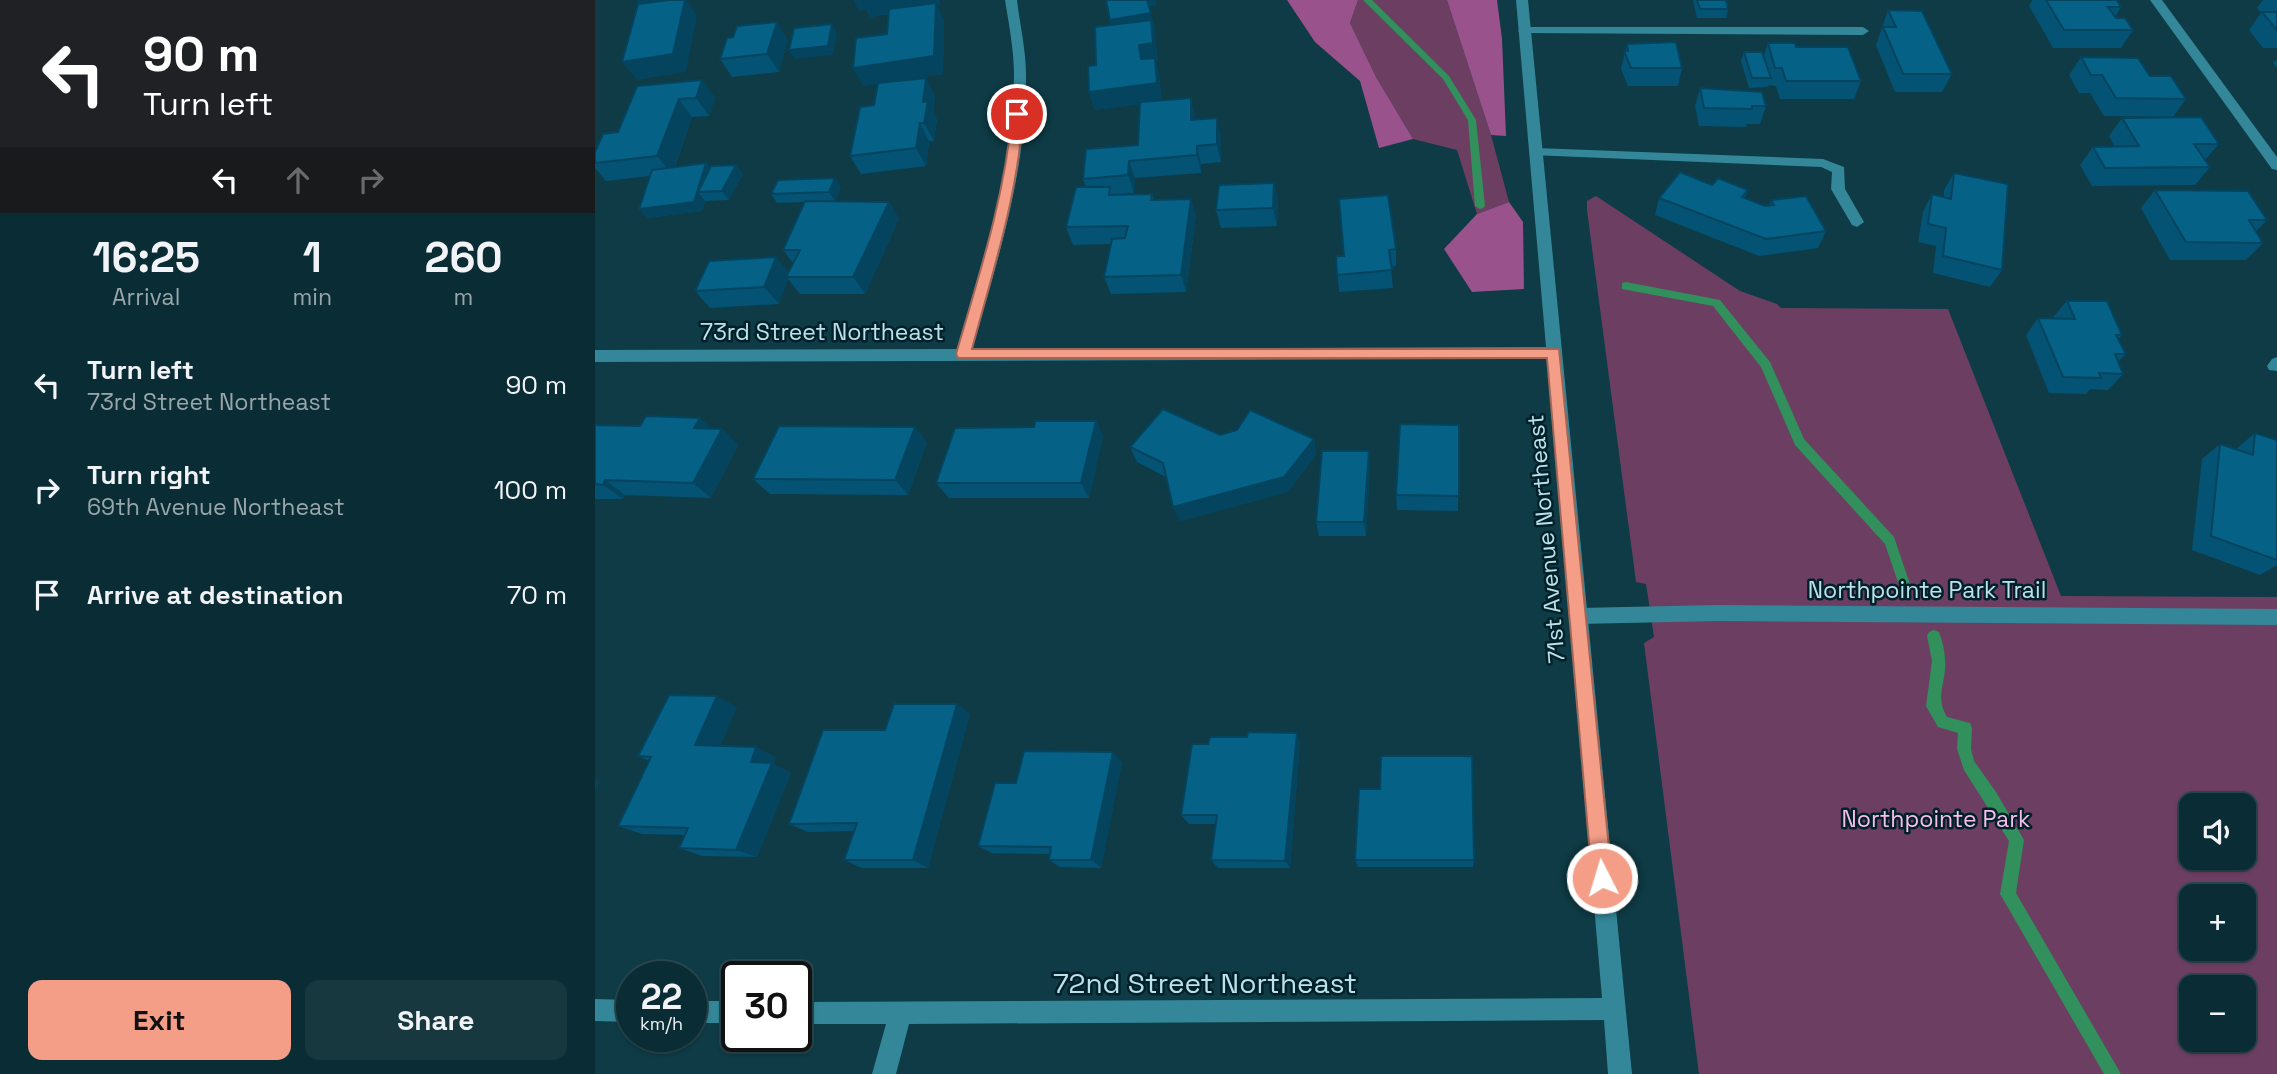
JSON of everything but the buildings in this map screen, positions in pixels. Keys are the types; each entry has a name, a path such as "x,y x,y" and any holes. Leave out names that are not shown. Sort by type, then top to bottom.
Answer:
{"street":[{"path":"963,354 997,232 1014,156 1021,74 1011,0"},
{"name":"71st Avenue Northeast","path":"1522,0 1620,1074"},
{"path":"2156,0 2277,166"},
{"path":"1524,31 1863,30"},
{"path":"1535,152 1823,163 1839,170 1838,189 1857,222"},
{"name":"73rd Street Northeast","path":"595,356 1554,353"},
{"name":"Northpointe Park Trail","path":"1577,616 1732,613 2277,617"},
{"path":"595,1010 616,1011"},
{"name":"72nd Street Northeast","path":"812,1013 1614,1010"},
{"path":"884,1074 900,1015"}],"green space":[{"path":"1358,0 1447,0 1491,135 1509,202 1477,214 1457,150 1413,139 1376,77 1350,23"},
{"name":"Northpointe Park","path":"1596,196 1740,291 1777,304 1781,308 1948,309 2061,596 2277,597 2277,1074 1699,1074 1644,643 1654,637 1646,584 1636,582 1587,201"}],"shaded area":[{"path":"1287,0 1358,0 1350,23 1376,77 1413,139 1379,148 1360,81 1315,42"},
{"path":"1447,0 1497,0 1502,39 1506,136 1491,135"},
{"path":"1509,202 1523,222 1524,289 1472,292 1444,249 1477,214"}],"waterway":[{"path":"1367,0 1446,78 1472,120 1480,206"},
{"path":"1626,286 1716,303 1766,365 1799,442 1890,541 1906,590"},
{"path":"1934,636 1939,661 1933,706 1943,722 1965,728 1964,749 1969,766 2017,840 2008,894 2113,1074"}],"route":[{"path":"1017,114 1014,156 997,232 963,354 1554,353 1602,878"}]}
